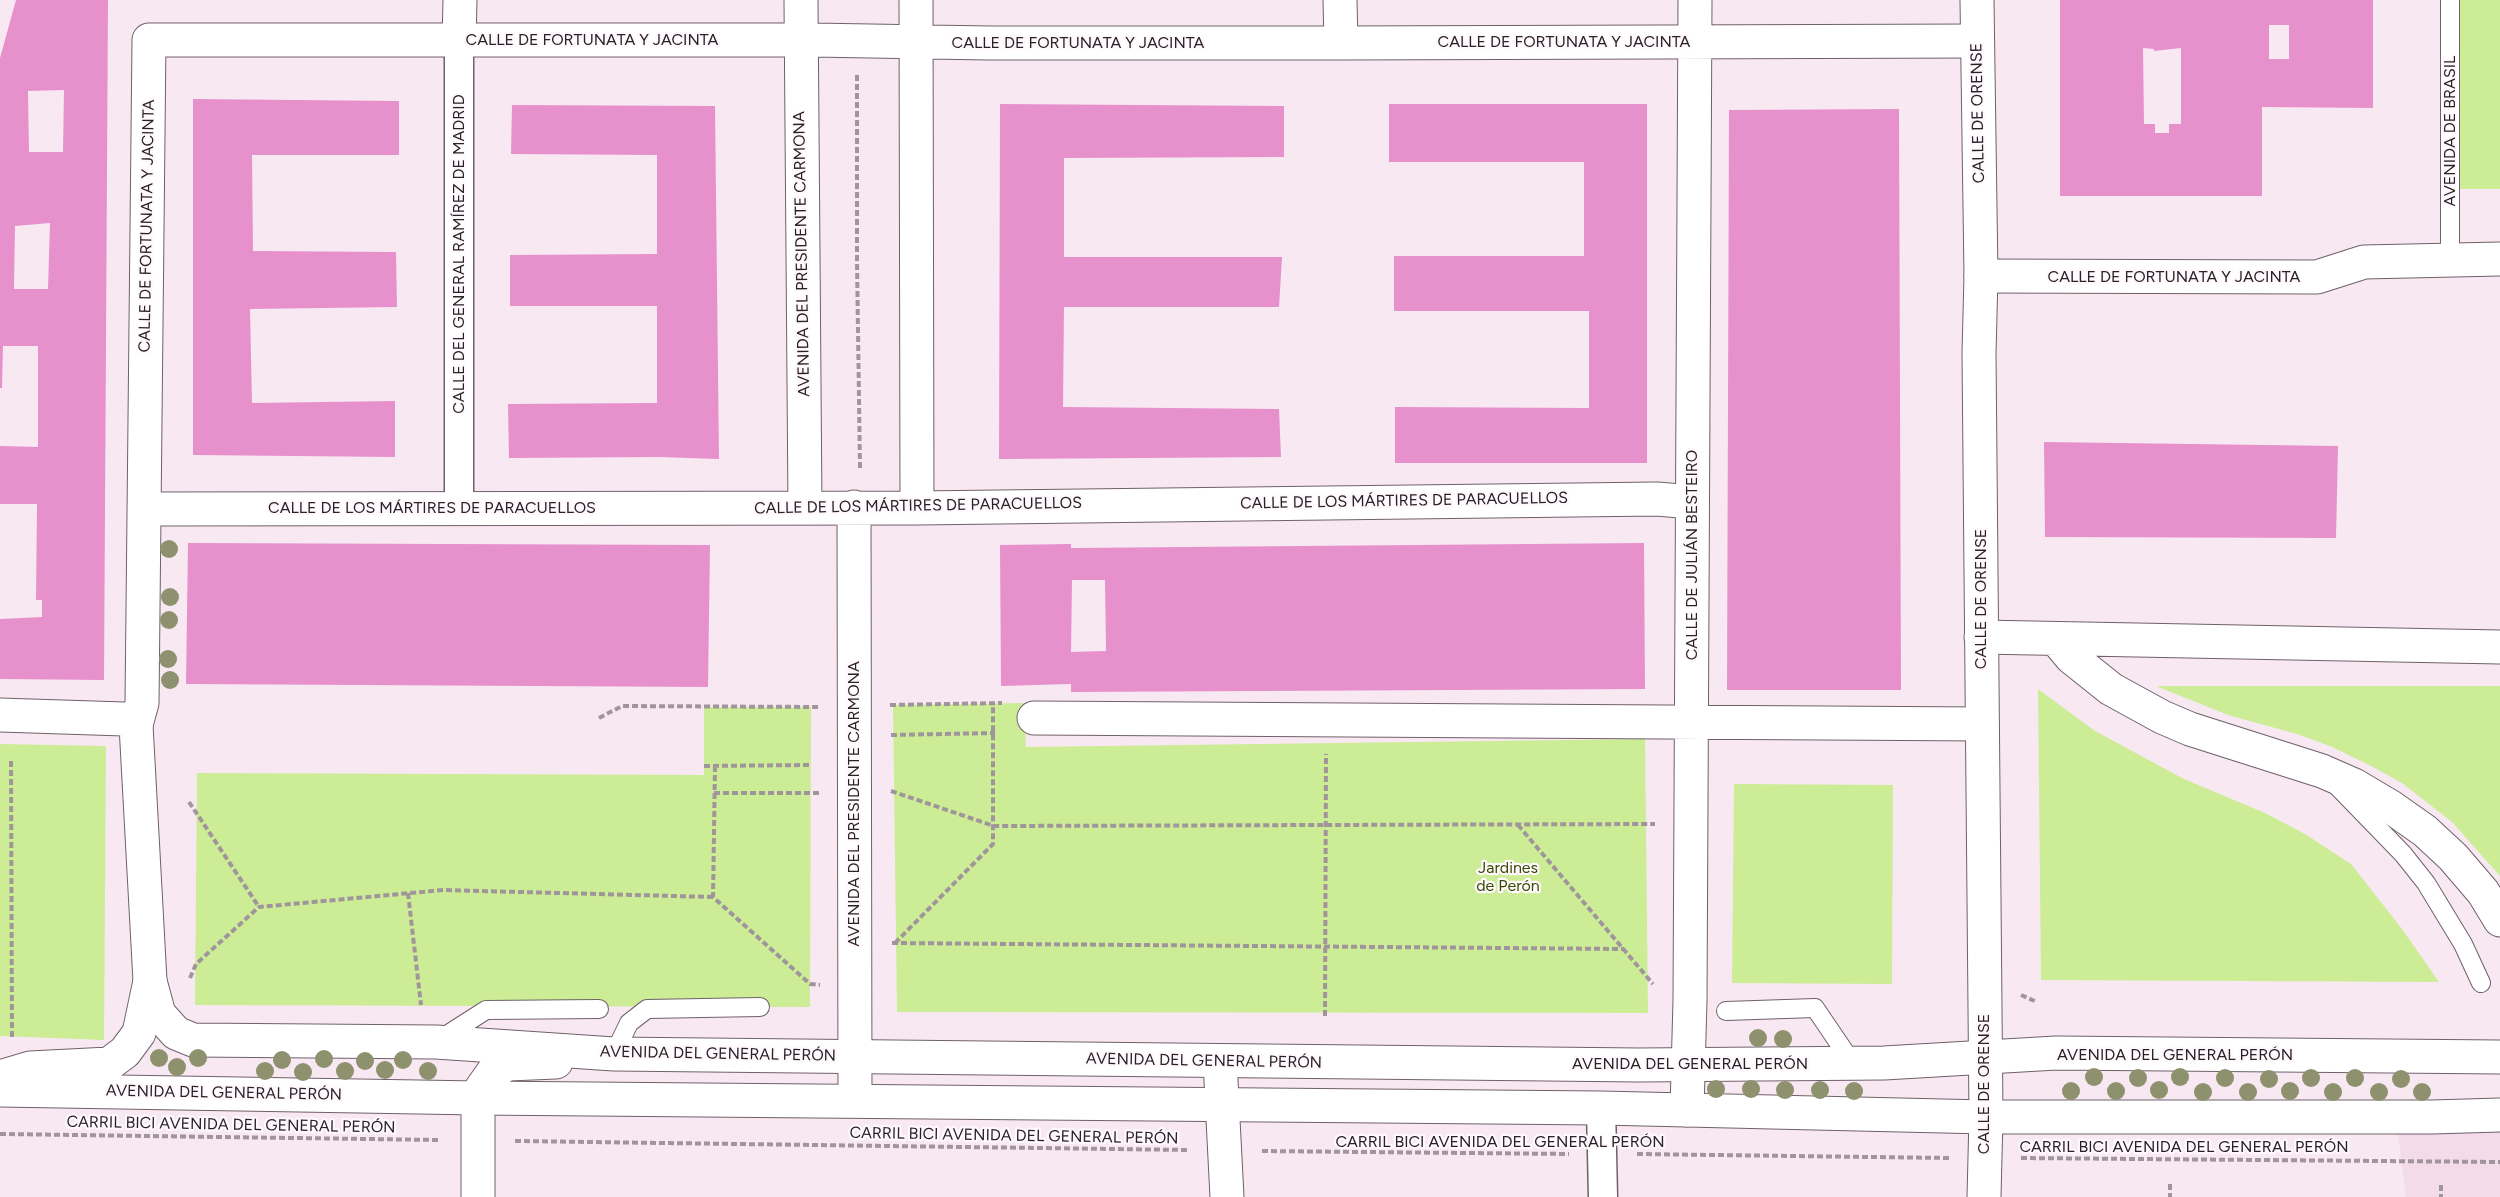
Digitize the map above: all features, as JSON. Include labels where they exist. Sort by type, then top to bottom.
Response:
[{"type":"street","name":"CALLE DEL GENERAL RAMÍREZ DE MADRID","points":[[459,508],[460,0]]},
{"type":"street","name":"AVENIDA DEL PRESIDENTE CARMONA","points":[[801,0],[805,508]]},
{"type":"street","points":[[916,0],[916,508]]},
{"type":"street","points":[[1340,0],[1341,44]]},
{"type":"street","name":"CALLE DE JULIÁN BESTEIRO","points":[[1687,1110],[1695,0]]},
{"type":"street","name":"CALLE DE ORENSE","points":[[1977,0],[1986,1117],[1984,1197]]},
{"type":"street","name":"CALLE DE FORTUNATA Y JACINTA","points":[[150,981],[136,725],[142,703],[148,40],[857,40],[1341,44],[1695,40],[1977,41]]},
{"type":"street","points":[[2450,261],[2500,259]]},
{"type":"street","name":"CALLE DE FORTUNATA Y JACINTA","points":[[1981,276],[2317,277],[2364,262],[2450,261]]},
{"type":"street","name":"CALLE DE LOS MÁRTIRES DE PARACUELLOS","points":[[144,509],[916,508],[1657,499],[1692,502]]},
{"type":"street","name":"AVENIDA DEL PRESIDENTE CARMONA","points":[[854,507],[855,1100]]},
{"type":"street","points":[[1981,637],[2500,647]]},
{"type":"street","points":[[2056,639],[2071,657],[2111,689],[2162,717],[2190,729],[2322,771],[2354,785],[2391,807],[2425,831],[2453,857],[2482,892],[2500,920]]},
{"type":"street","points":[[0,715],[124,719],[136,725]]},
{"type":"street","points":[[1034,718],[1982,724]]},
{"type":"street","name":"AVENIDA DEL GENERAL PERÓN","points":[[150,981],[159,1014],[176,1032],[193,1040],[436,1042],[615,1054],[1689,1064],[1853,1064],[2056,1053],[2500,1057]]},
{"type":"street","name":"AVENIDA DEL GENERAL PERÓN","points":[[0,1077],[30,1068],[109,1064],[125,1052],[139,1033],[150,981]]},
{"type":"street","points":[[478,1197],[478,1098],[480,1089],[494,1072],[508,1064],[587,1061],[615,1054]]},
{"type":"street","points":[[1220,1061],[1227,1197]]},
{"type":"street","name":"AVENIDA DEL GENERAL PERÓN","points":[[0,1090],[478,1098],[1601,1108],[1986,1117],[2495,1121]]},
{"type":"street","points":[[1601,1108],[1603,1197]]},
{"type":"lane","name":"AVENIDA DE BRASIL","points":[[2450,0],[2450,261]]},
{"type":"lane","points":[[2322,771],[2403,854],[2426,883],[2463,944],[2481,983]]},
{"type":"lane","points":[[615,1054],[629,1023],[646,1009],[760,1007]]},
{"type":"lane","points":[[1726,1011],[1815,1008],[1853,1064]]},
{"type":"lane","points":[[436,1042],[486,1010],[599,1009]]},
{"type":"path","points":[[857,40],[860,468]]},
{"type":"path","points":[[993,703],[993,844],[895,943],[1624,949]]},
{"type":"path","points":[[599,717],[622,706],[1024,703],[1034,718]]},
{"type":"path","points":[[882,735],[1004,733]]},
{"type":"path","points":[[1325,1016],[1326,743]]},
{"type":"path","points":[[11,760],[12,1041]]},
{"type":"path","points":[[704,766],[811,765]]},
{"type":"path","points":[[712,897],[715,766]]},
{"type":"path","points":[[883,790],[994,826],[1665,824]]},
{"type":"path","points":[[714,793],[826,793]]},
{"type":"path","points":[[189,802],[259,907]]},
{"type":"path","points":[[1518,825],[1659,991]]},
{"type":"path","points":[[190,978],[196,964],[259,907],[443,890],[712,897],[810,984],[826,986]]},
{"type":"path","points":[[408,893],[421,1006]]},
{"type":"path","name":"CARRIL BICI AVENIDA DEL GENERAL PERÓN","points":[[0,1134],[450,1140]]},
{"type":"path","name":"CARRIL BICI AVENIDA DEL GENERAL PERÓN","points":[[512,1141],[1224,1151],[2500,1162]]},
{"type":"path","points":[[2170,1184],[2170,1197]]},
{"type":"path","points":[[2441,1185],[2441,1197]]},
{"type":"shaded area","points":[[2500,1115],[2500,1197],[2406,1197],[2396,1117]]},
{"type":"green space","points":[[2456,0],[2500,0],[2500,189],[2457,189]]},
{"type":"green space","points":[[2156,686],[2500,686],[2500,876],[2452,822],[2402,783],[2330,746],[2297,734],[2228,715]]},
{"type":"green space","points":[[2038,689],[2095,731],[2184,779],[2265,813],[2305,834],[2351,864],[2402,929],[2439,982],[2041,980]]},
{"type":"green space","name":"Jardines de Perón","points":[[1024,703],[1026,747],[1645,739],[1648,1013],[897,1012],[893,705]]},
{"type":"green space","points":[[704,707],[811,707],[810,1007],[195,1005],[197,773],[704,775]]},
{"type":"green space","points":[[0,744],[106,746],[104,1040],[0,1036]]},
{"type":"green space","points":[[1734,784],[1893,785],[1892,984],[1732,983]]},
{"type":"building","points":[[16,0],[108,0],[104,680],[0,679],[0,619],[42,617],[42,600],[36,600],[37,504],[0,504],[0,446],[38,447],[38,346],[3,346],[2,388],[0,388],[0,58]],"holes":[[[64,90],[63,152],[29,152],[28,91]],[[50,223],[48,289],[14,289],[15,226]]]},
{"type":"building","points":[[2060,0],[2373,0],[2373,108],[2262,107],[2262,196],[2060,196]],"holes":[[[2269,25],[2289,25],[2289,59],[2269,59]],[[2143,48],[2154,49],[2154,51],[2181,48],[2181,124],[2169,124],[2169,133],[2155,133],[2155,124],[2144,124]]]},
{"type":"building","points":[[193,99],[399,101],[399,155],[252,155],[253,251],[396,252],[397,307],[250,309],[252,403],[395,401],[395,457],[193,455]]},
{"type":"building","points":[[1000,104],[1284,106],[1284,157],[1064,158],[1064,257],[1282,257],[1279,307],[1064,307],[1063,407],[1279,409],[1281,457],[999,459]]},
{"type":"building","points":[[1389,104],[1647,104],[1647,463],[1395,463],[1395,407],[1589,408],[1589,311],[1394,311],[1394,256],[1584,256],[1584,162],[1389,162]]},
{"type":"building","points":[[512,105],[715,106],[719,459],[509,458],[508,404],[657,403],[657,306],[510,306],[510,255],[657,254],[657,155],[511,154]]},
{"type":"building","points":[[1899,109],[1901,690],[1727,690],[1729,110]]},
{"type":"building","points":[[2044,442],[2338,446],[2336,538],[2045,537]]},
{"type":"building","points":[[188,543],[710,545],[708,687],[186,684]]},
{"type":"building","points":[[1644,543],[1645,689],[1071,692],[1071,684],[1001,686],[1000,545],[1071,544],[1071,548]],"holes":[[[1072,580],[1105,580],[1106,651],[1071,652]]]}]
